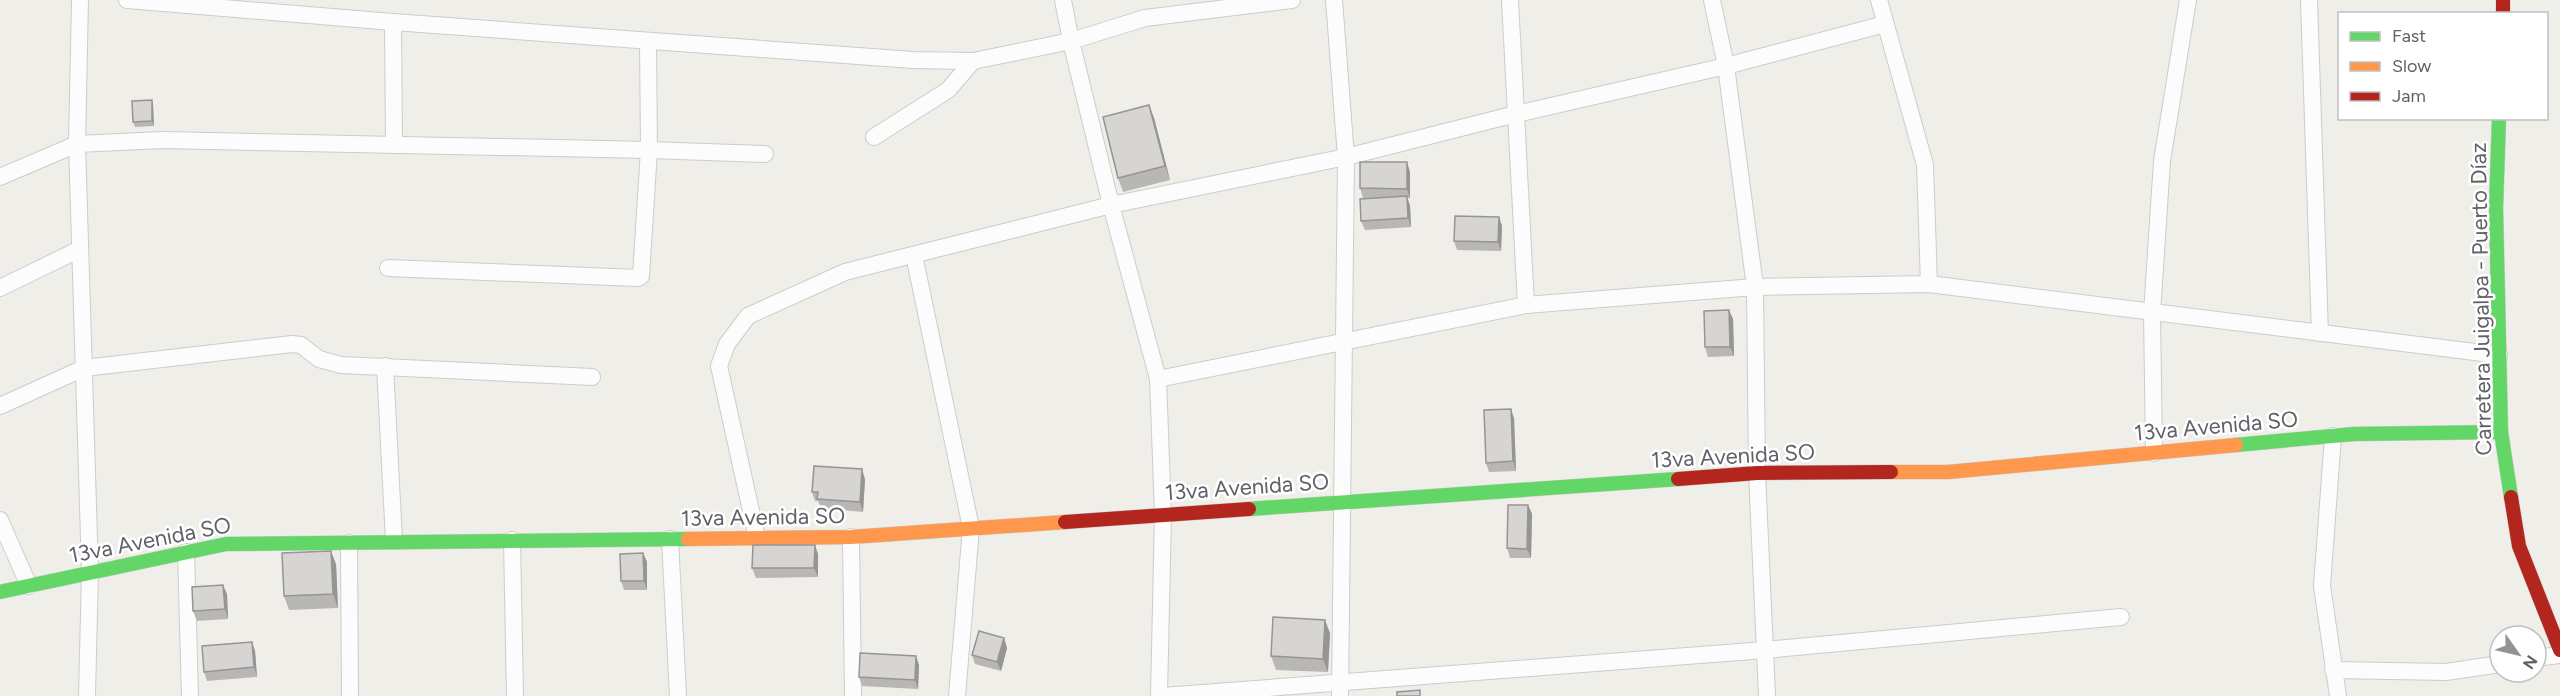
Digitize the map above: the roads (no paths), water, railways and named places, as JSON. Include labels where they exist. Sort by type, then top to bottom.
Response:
[{"type":"street","points":[[80,0],[77,144],[90,572],[87,696]]},
{"type":"street","points":[[127,0],[648,41],[913,60],[973,61],[1071,41],[1145,18],[1292,0]]},
{"type":"street","points":[[1063,0],[1111,205],[1158,379],[1163,514],[1161,696],[1340,690],[2121,617]]},
{"type":"street","points":[[1334,0],[1346,157],[1340,690]]},
{"type":"street","points":[[1510,0],[1526,305]]},
{"type":"street","points":[[1712,0],[1726,66],[1755,287],[1757,473],[1767,696]]},
{"type":"street","points":[[1879,0],[1925,165],[1929,284]]},
{"type":"street","points":[[2154,453],[2152,313],[2162,161],[2188,0]]},
{"type":"street","points":[[2309,0],[2320,333]]},
{"type":"street","points":[[393,22],[394,145]]},
{"type":"street","points":[[757,538],[719,366],[727,344],[748,316],[845,272],[1111,205],[1346,157],[1516,114],[1726,66],[1885,24]]},
{"type":"street","points":[[388,268],[638,278],[643,272],[649,150],[648,41]]},
{"type":"street","points":[[874,137],[948,90],[973,61]]},
{"type":"street","name":"Carretera Juigalpa - Puerto Díaz","points":[[2499,120],[2496,208],[2501,432],[2519,546],[2560,650]]},
{"type":"street","points":[[0,177],[77,144],[162,140],[765,154]]},
{"type":"street","points":[[0,288],[80,249]]},
{"type":"street","points":[[914,255],[971,528],[957,696]]},
{"type":"street","points":[[1158,379],[1526,305],[1755,287],[1929,284],[2499,355]]},
{"type":"street","points":[[0,406],[84,368],[292,344],[301,345],[319,359],[340,365],[592,377]]},
{"type":"street","points":[[385,366],[394,541]]},
{"type":"street","name":"13va Avenida SO","points":[[0,592],[226,543],[851,537],[1757,473],[1948,472],[2333,436],[2501,432]]},
{"type":"street","points":[[2333,436],[2322,586],[2338,696]]},
{"type":"street","points":[[0,520],[29,586]]},
{"type":"street","points":[[851,537],[853,696]]},
{"type":"street","points":[[670,539],[678,696]]},
{"type":"street","points":[[512,540],[515,696]]},
{"type":"street","points":[[349,543],[351,696]]},
{"type":"street","points":[[186,552],[190,696]]},
{"type":"street","points":[[2333,670],[2446,672],[2488,666]]}]
